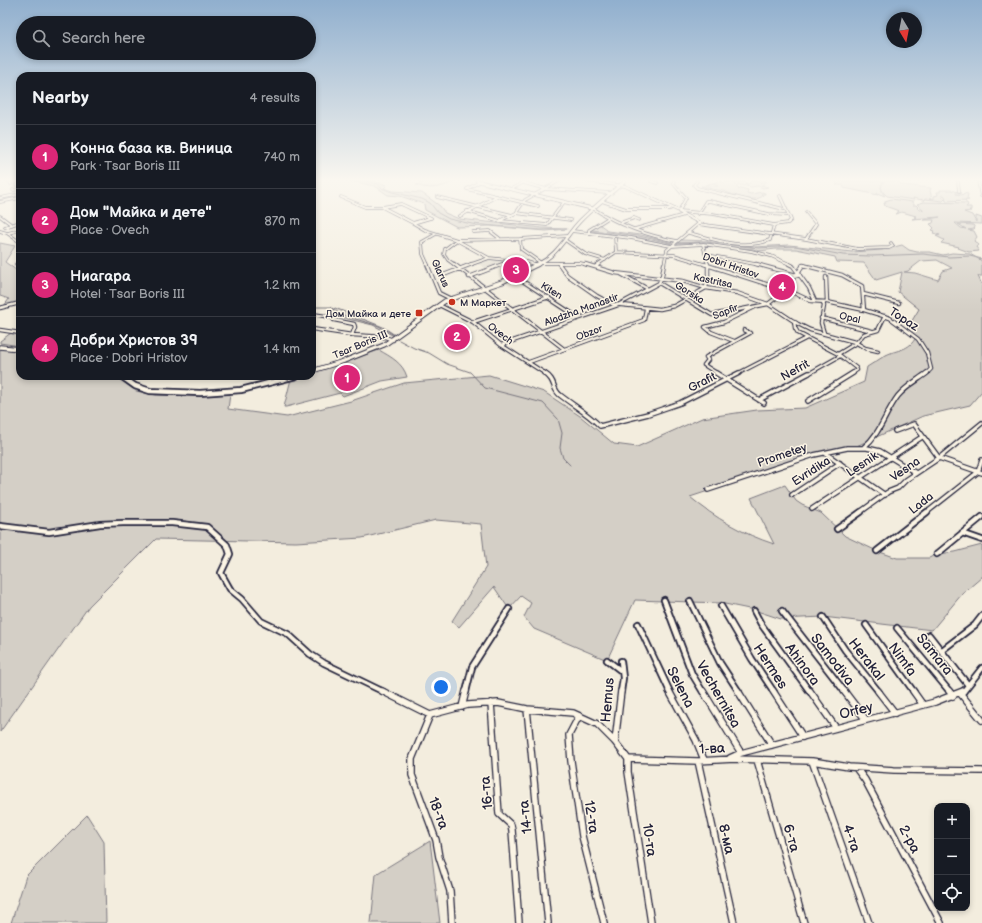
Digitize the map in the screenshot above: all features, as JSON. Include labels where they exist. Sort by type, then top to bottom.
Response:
[{"type":"street","points":[[415,224],[425,230],[457,240],[489,258]]},
{"type":"street","points":[[535,224],[547,224]]},
{"type":"street","name":"Tsar Boris III","points":[[316,370],[361,354],[393,340],[439,305],[451,299],[515,276],[547,260],[578,224]]},
{"type":"street","points":[[589,231],[599,224]]},
{"type":"street","points":[[620,224],[674,244]]},
{"type":"street","points":[[635,229],[653,224]]},
{"type":"street","points":[[662,279],[665,254],[674,244],[698,224]]},
{"type":"street","points":[[699,224],[806,239],[864,250],[889,248],[893,246],[891,243]]},
{"type":"street","points":[[769,224],[779,224]]},
{"type":"street","points":[[806,239],[816,224]]},
{"type":"street","points":[[5,227],[12,225]]},
{"type":"street","points":[[689,232],[746,245],[770,240],[774,225]]},
{"type":"street","points":[[0,231],[7,233],[16,239]]},
{"type":"street","points":[[7,233],[16,231]]},
{"type":"street","points":[[473,232],[490,231],[499,238]]},
{"type":"street","points":[[572,231],[589,231],[674,244],[703,244],[751,251],[771,256],[792,266],[815,301]]},
{"type":"street","name":"Glarus","points":[[436,234],[422,242],[423,254],[439,292],[451,299]]},
{"type":"street","points":[[564,349],[469,277],[448,260],[444,254],[447,246],[457,240],[499,238],[520,239],[568,236]]},
{"type":"street","points":[[595,267],[616,252],[615,236]]},
{"type":"street","points":[[520,239],[521,248],[524,252],[541,263]]},
{"type":"street","points":[[565,240],[585,254],[605,260]]},
{"type":"street","points":[[558,263],[567,275],[597,296],[612,304],[646,309],[665,309],[686,300],[706,288],[709,278],[707,255],[703,244]]},
{"type":"street","name":"Dobri Hristov","points":[[616,252],[665,254],[707,265],[798,294],[807,300],[815,301]]},
{"type":"street","points":[[707,255],[747,262],[800,276]]},
{"type":"street","points":[[441,276],[458,268],[489,258],[537,264]]},
{"type":"street","points":[[469,277],[499,267],[511,260]]},
{"type":"street","name":"Kastritsa","points":[[541,263],[574,263],[621,274],[687,282],[706,288],[737,293],[768,304],[810,330],[824,333],[856,343],[865,348],[878,351]]},
{"type":"street","points":[[800,276],[799,271],[803,265],[831,271],[861,285],[864,310]]},
{"type":"street","name":"Kastritsa","points":[[621,274],[648,289]]},
{"type":"street","points":[[758,306],[768,304],[785,290],[796,274]]},
{"type":"street","name":"Kiten","points":[[515,276],[579,318]]},
{"type":"street","points":[[826,277],[827,302]]},
{"type":"street","name":"Aladzha Manastir","points":[[501,345],[618,305],[659,283],[662,279]]},
{"type":"street","name":"Gorska","points":[[659,283],[712,315],[758,306]]},
{"type":"street","points":[[863,294],[899,303]]},
{"type":"street","points":[[473,322],[549,297]]},
{"type":"street","name":"Topaz","points":[[815,301],[864,310],[894,320],[916,337],[928,353],[931,369],[926,374],[912,382],[899,395],[887,414],[885,423],[870,443],[864,447]]},
{"type":"street","points":[[823,302],[824,306],[821,323],[824,333]]},
{"type":"street","points":[[0,308],[16,304]]},
{"type":"street","name":"Ovech","points":[[439,305],[473,322],[501,345],[551,377],[558,394],[588,414],[600,426]]},
{"type":"street","name":"Sapfir","points":[[734,341],[730,338],[711,333],[705,327],[724,322],[758,306]]},
{"type":"street","name":"Obzor","points":[[529,362],[644,320],[646,309]]},
{"type":"street","points":[[316,315],[332,317],[334,320],[354,324],[355,327],[352,335]]},
{"type":"street","points":[[876,332],[885,316]]},
{"type":"street","name":"Opal","points":[[821,318],[876,332]]},
{"type":"street","name":"Kastritsa","points":[[794,321],[794,328],[807,338]]},
{"type":"street","points":[[0,330],[16,332]]},
{"type":"street","points":[[316,330],[352,335],[385,337],[393,340]]},
{"type":"street","points":[[744,330],[750,333],[706,357],[708,360],[704,366],[764,402]]},
{"type":"street","name":"Nefrit","points":[[760,400],[839,355],[856,343],[864,334],[876,332]]},
{"type":"street","points":[[807,338],[839,355],[857,370],[808,401]]},
{"type":"street","name":"Grafit","points":[[600,426],[648,414],[680,403],[807,338]]},
{"type":"street","points":[[0,347],[16,349]]},
{"type":"street","points":[[126,380],[136,388],[152,392],[210,394],[241,391],[283,380]]},
{"type":"street","name":"Vesna","points":[[837,529],[888,492],[898,488],[906,480],[939,458],[982,423]]},
{"type":"street","points":[[895,431],[912,424],[916,425],[922,436],[939,458],[980,472],[979,466],[982,460]]},
{"type":"street","name":"Lesnik","points":[[812,509],[861,478],[922,436]]},
{"type":"street","points":[[864,447],[880,451],[916,473]]},
{"type":"street","name":"Prometey","points":[[708,490],[796,462],[809,456],[864,447]]},
{"type":"street","points":[[825,453],[885,495]]},
{"type":"street","name":"Evridika","points":[[792,495],[840,464]]},
{"type":"street","name":"Lada","points":[[877,551],[980,472]]},
{"type":"street","points":[[937,554],[982,516]]},
{"type":"street","points":[[0,526],[49,532],[100,524],[123,523],[172,523],[207,527],[227,545],[230,554],[221,573],[230,589],[242,599],[260,621],[288,634],[310,654],[324,663],[430,715],[462,707],[491,703],[573,713],[597,724],[628,759]]},
{"type":"street","points":[[962,533],[982,540]]},
{"type":"street","name":"Vechernitsa","points":[[664,600],[692,674],[741,753]]},
{"type":"street","points":[[690,602],[724,670],[772,745]]},
{"type":"street","name":"Hermes","points":[[721,606],[752,659],[803,737]]},
{"type":"street","points":[[462,707],[472,667],[509,609]]},
{"type":"street","name":"Ahinora","points":[[754,611],[765,629],[836,728]]},
{"type":"street","name":"Samodiva","points":[[782,611],[866,720]]},
{"type":"street","points":[[941,651],[976,625],[982,616]]},
{"type":"street","name":"Herakal","points":[[822,618],[845,650],[895,713]]},
{"type":"street","name":"Selena","points":[[638,624],[665,684],[696,740],[701,761]]},
{"type":"street","name":"Nimfa","points":[[866,625],[923,705]]},
{"type":"street","name":"Samara","points":[[898,628],[954,696]]},
{"type":"street","points":[[929,635],[968,685]]},
{"type":"street","points":[[607,660],[621,671]]},
{"type":"street","name":"Hemus","points":[[614,742],[623,678],[621,671],[621,660]]},
{"type":"street","name":"Orfey","points":[[726,760],[741,753],[954,696],[960,693],[982,668]]},
{"type":"street","points":[[960,693],[982,720]]},
{"type":"street","name":"16-та","points":[[491,703],[499,809],[501,816],[511,825],[512,830],[519,923]]},
{"type":"street","name":"14-та","points":[[527,708],[548,923]]},
{"type":"street","name":"18-та","points":[[430,715],[412,759],[412,775],[436,840],[439,857],[450,891],[452,923]]},
{"type":"street","name":"12-та","points":[[579,716],[569,736],[571,761],[582,836],[604,923]]},
{"type":"street","name":"1-ва","points":[[628,759],[701,761],[812,761],[856,768],[982,771]]},
{"type":"street","name":"10-та","points":[[628,759],[628,772],[651,923]]},
{"type":"street","name":"6-та","points":[[756,760],[804,923]]},
{"type":"street","name":"8-ма","points":[[701,761],[734,923]]},
{"type":"street","name":"4-та","points":[[812,761],[869,923]]},
{"type":"street","name":"2-ра","points":[[856,768],[865,780],[942,923]]},
{"type":"shaded area","points":[[451,224],[506,224],[567,229],[546,231],[490,226],[457,227]]},
{"type":"shaded area","points":[[599,224],[607,231],[641,235],[673,243],[668,244],[640,238],[591,231]]},
{"type":"shaded area","points":[[930,224],[956,224],[961,228],[966,229],[958,224],[973,225],[975,228],[974,229],[968,230],[974,231],[977,237],[974,241],[979,245],[976,247],[979,251],[969,252],[958,248],[959,247],[941,243],[944,240],[936,236],[940,235],[933,233],[935,231],[932,230],[934,228]]},
{"type":"shaded area","points":[[715,239],[732,244],[754,247],[789,245],[852,252],[882,250],[902,245],[909,250],[917,252],[930,252],[943,255],[952,253],[970,254],[982,261],[982,276],[978,276],[982,285],[982,391],[970,405],[923,416],[852,448],[809,456],[796,462],[690,497],[709,512],[730,525],[774,544],[751,498],[785,485],[796,501],[821,513],[845,536],[877,551],[897,558],[929,558],[937,554],[955,552],[982,545],[982,577],[962,594],[932,630],[823,617],[781,619],[754,610],[720,603],[635,600],[607,660],[534,629],[524,617],[531,603],[521,596],[509,609],[494,587],[459,627],[452,621],[486,567],[481,524],[436,520],[362,538],[296,542],[156,539],[89,606],[0,732],[0,348],[16,350],[16,380],[121,380],[136,391],[156,395],[196,396],[230,394],[228,409],[287,417],[351,401],[404,383],[489,375],[544,392],[580,416],[614,444],[637,447],[702,418],[757,410],[805,408],[864,382],[867,367],[890,353],[907,347],[916,337],[907,329],[919,309],[898,292],[902,272],[876,280],[864,263],[837,262],[835,257],[796,249],[759,251],[753,249],[721,246],[705,242],[677,243],[680,240],[711,241]],"holes":[[[937,260],[952,268],[943,271],[938,280],[915,273],[904,272],[908,271],[921,261]]]},
{"type":"shaded area","points":[[0,243],[15,246],[5,262],[16,270],[16,303],[4,306],[9,299],[0,296]]},
{"type":"shaded area","points":[[490,258],[508,261],[489,270],[477,263]]},
{"type":"shaded area","points":[[335,308],[383,327],[395,335],[394,336],[373,325],[328,314]]},
{"type":"shaded area","points":[[11,333],[16,334],[16,345],[0,343],[0,341]]},
{"type":"shaded area","points":[[379,350],[400,364],[407,377],[382,381],[343,396],[340,393],[284,407],[291,380],[316,380],[316,372]]},
{"type":"shaded area","points":[[87,815],[104,842],[106,923],[11,923],[26,876]]},
{"type":"shaded area","points":[[430,841],[440,923],[371,923],[376,874]]},
{"type":"waterway","points":[[473,224],[541,230],[567,229]]},
{"type":"waterway","points":[[592,230],[639,236],[670,243]]},
{"type":"waterway","points":[[677,243],[706,242],[759,248],[795,246],[843,255],[871,256],[923,254],[949,257],[970,256],[982,259]]},
{"type":"waterway","points":[[316,307],[331,307],[339,314],[379,326],[394,335]]},
{"type":"waterway","points":[[399,340],[414,348],[429,353],[447,364],[470,372],[485,388],[543,403],[558,419],[562,433],[560,448],[563,458],[570,465]]},
{"type":"place","name":"Ниагара","points":[[516,270]]},
{"type":"place","name":"Добри Христов 39","points":[[782,287]]},
{"type":"place","name":"М Маркет","points":[[452,302]]},
{"type":"place","name":"Дом Майка и дете","points":[[419,313]]},
{"type":"place","name":"Дом \"Майка и дете\"","points":[[457,337]]},
{"type":"place","name":"Конна база кв. Виница","points":[[347,378]]}]
